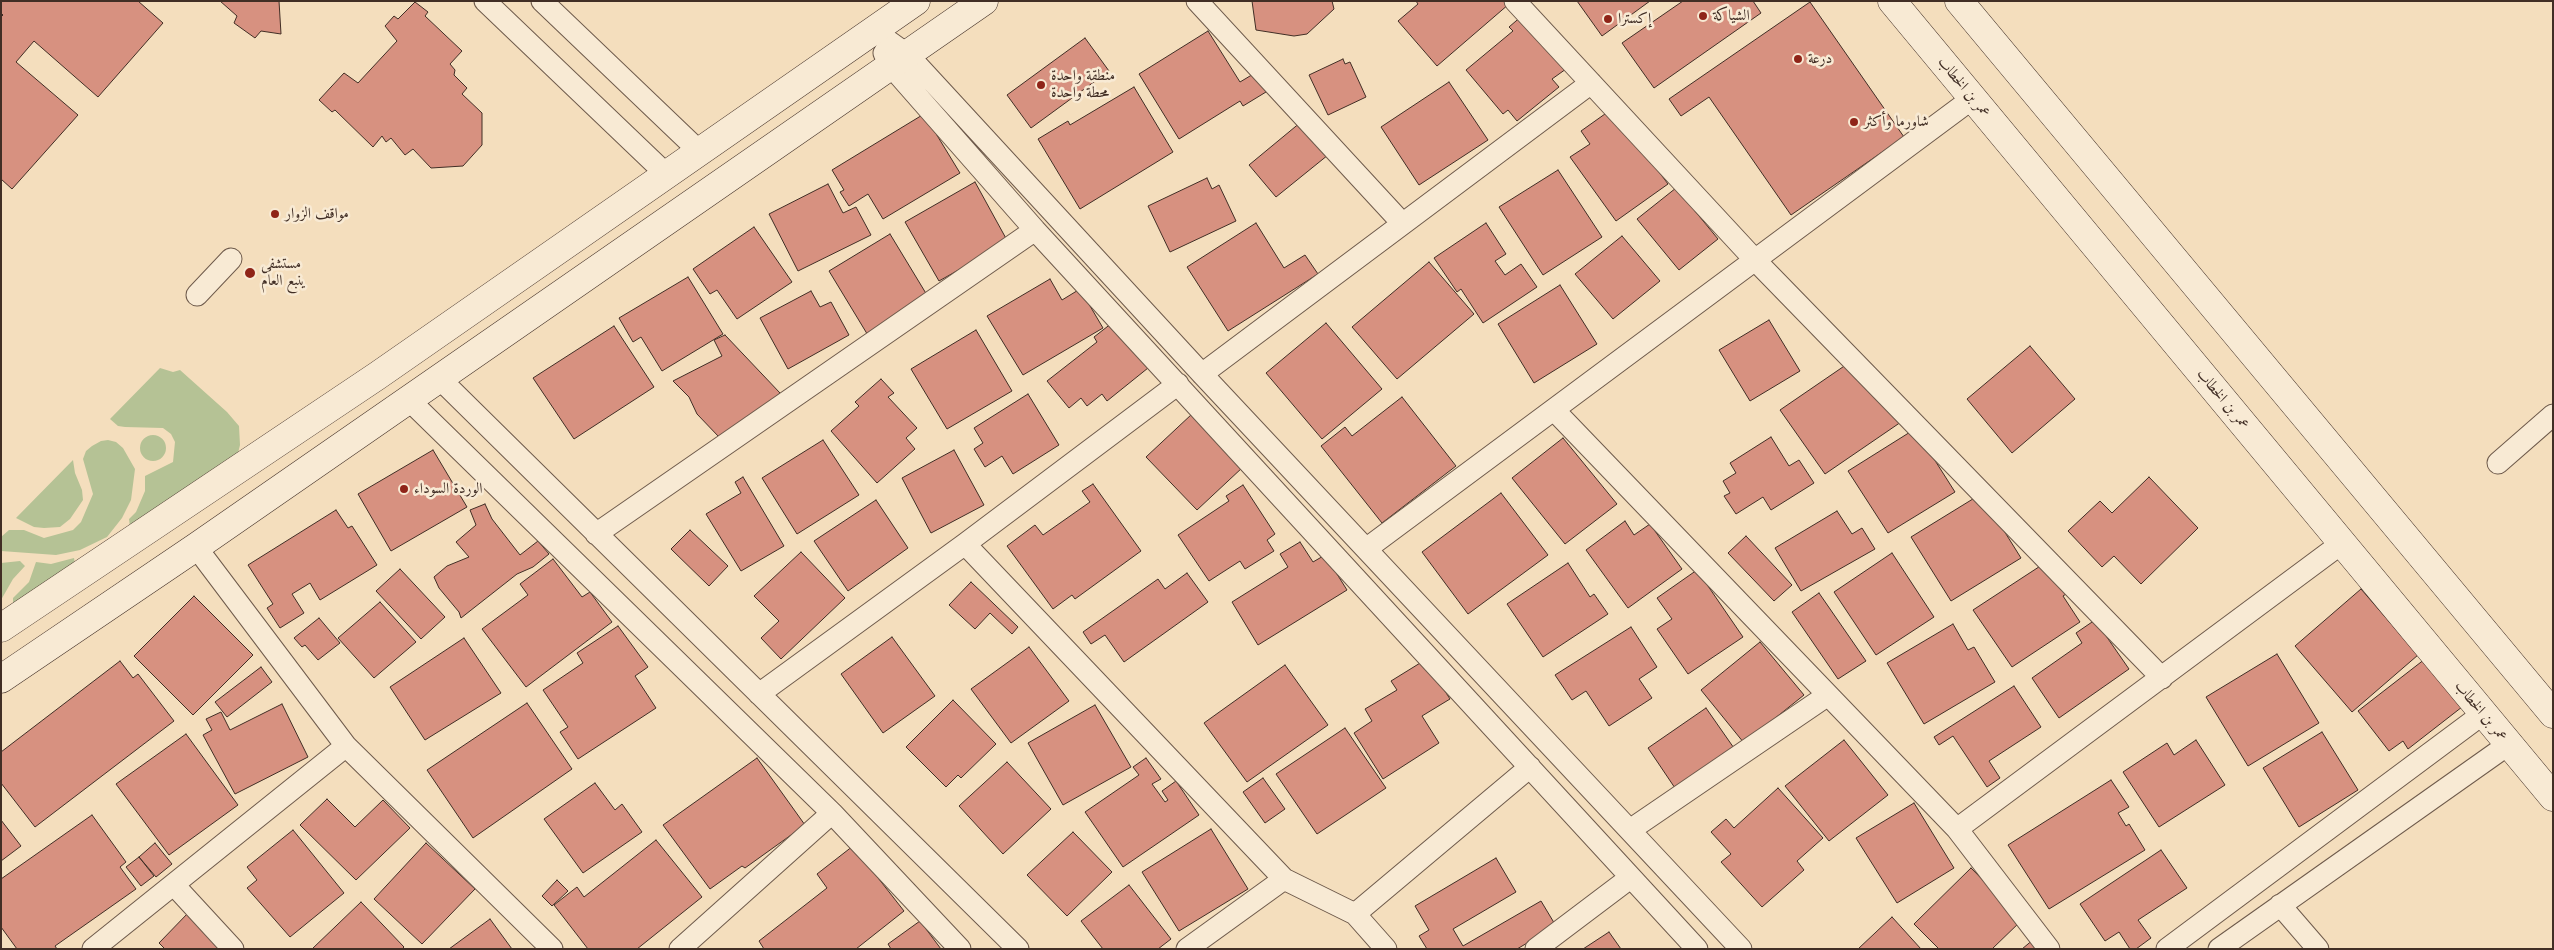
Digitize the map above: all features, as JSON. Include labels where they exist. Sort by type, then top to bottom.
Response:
[{"type":"main road","points":[[1,679],[196,547],[408,399],[440,379],[984,1]]},
{"type":"main road","name":"عمر بن الخطاب","points":[[1892,1],[2553,797]]},
{"type":"main road","points":[[1959,1],[2553,714]]},
{"type":"main road","points":[[1,628],[377,376],[873,30],[903,5]]},
{"type":"street","points":[[485,1],[667,175]]},
{"type":"street","points":[[542,1],[700,152]]},
{"type":"street","points":[[1198,1],[1402,223]]},
{"type":"street","points":[[1515,1],[1755,260],[2162,678]]},
{"type":"street","points":[[873,30],[1035,230],[1697,949]]},
{"type":"street","points":[[899,60],[1202,374],[1741,949]]},
{"type":"street","points":[[1202,374],[1402,223],[1591,84]]},
{"type":"street","points":[[1366,549],[1973,98]]},
{"type":"street","points":[[596,534],[1035,230]]},
{"type":"street","points":[[197,296],[231,259]]},
{"type":"street","points":[[440,379],[1018,949]]},
{"type":"street","points":[[758,694],[965,544],[1178,384]]},
{"type":"street","points":[[408,399],[832,814],[960,949]]},
{"type":"street","points":[[1554,410],[1957,829],[2049,949]]},
{"type":"street","points":[[2498,463],[2553,415]]},
{"type":"street","points":[[1957,829],[2342,542]]},
{"type":"street","points":[[965,544],[1284,879],[1355,914],[1386,949]]},
{"type":"street","points":[[196,547],[346,746],[552,949]]},
{"type":"street","points":[[1630,830],[1828,695]]},
{"type":"street","points":[[2167,949],[2484,713]]},
{"type":"street","points":[[2219,949],[2509,744]]},
{"type":"street","points":[[93,949],[346,746]]},
{"type":"street","points":[[1355,914],[1530,767]]},
{"type":"street","points":[[680,949],[832,814]]},
{"type":"street","points":[[1536,949],[1630,878]]},
{"type":"street","points":[[1187,949],[1284,879]]},
{"type":"street","points":[[174,885],[233,949]]},
{"type":"street","points":[[2280,905],[2318,949]]},
{"type":"green space","points":[[160,368],[173,372],[180,370],[227,412],[239,426],[240,445],[238,453],[130,527],[129,519],[136,512],[145,491],[145,476],[173,462],[175,442],[171,434],[163,428],[118,426],[110,419]]},
{"type":"green space","points":[[153,435],[162,439],[166,448],[162,457],[153,461],[144,457],[140,448],[144,439]]},
{"type":"green space","points":[[101,441],[116,442],[123,448],[135,469],[131,500],[122,518],[107,537],[80,550],[56,555],[1,551],[1,537],[9,530],[24,530],[44,538],[73,530],[81,522],[93,494],[83,459],[86,451],[92,446]]},
{"type":"green space","points":[[73,460],[83,500],[70,519],[60,527],[44,528],[34,527],[16,518]]},
{"type":"green space","points":[[74,558],[75,564],[17,606],[13,603],[13,598],[29,582],[36,562],[51,564]]},
{"type":"green space","points":[[20,561],[25,566],[13,579],[1,600],[1,563]]},
{"type":"building","points":[[1,1],[138,1],[163,23],[98,97],[34,41],[16,62],[78,115],[12,189],[1,179],[1,17],[3,15],[1,13]]},
{"type":"building","points":[[220,1],[279,1],[281,34],[261,31],[255,38],[234,23],[237,16]]},
{"type":"building","points":[[1252,1],[1332,1],[1334,9],[1307,34],[1294,36],[1256,30]]},
{"type":"building","points":[[1416,1],[1506,1],[1509,4],[1437,66],[1398,21],[1418,4]]},
{"type":"building","name":"إكسترا","points":[[1577,1],[1650,1],[1602,36]]},
{"type":"building","points":[[1683,1],[1753,1],[1761,13],[1654,88],[1622,43]]},
{"type":"building","points":[[415,2],[428,12],[425,16],[462,51],[450,64],[455,70],[454,75],[467,88],[462,94],[482,113],[482,145],[463,166],[431,168],[413,149],[405,155],[391,138],[386,142],[382,136],[373,147],[335,110],[332,112],[319,100],[344,73],[358,83],[397,41],[385,26],[394,16],[398,19]]},
{"type":"building","points":[[1810,2],[1904,137],[1791,215],[1709,97],[1681,116],[1669,99]]},
{"type":"building","points":[[1523,15],[1566,69],[1552,79],[1559,87],[1517,121],[1508,110],[1503,114],[1466,70],[1513,31],[1509,27]]},
{"type":"building","points":[[1208,31],[1240,82],[1255,73],[1266,92],[1243,106],[1240,101],[1179,139],[1139,74]]},
{"type":"building","points":[[1085,38],[1109,71],[1031,128],[1007,95]]},
{"type":"building","points":[[1343,59],[1345,64],[1350,62],[1366,97],[1328,115],[1309,75]]},
{"type":"building","points":[[1449,82],[1488,140],[1419,185],[1381,127]]},
{"type":"building","points":[[1134,87],[1173,152],[1080,209],[1038,139],[1068,121],[1070,125]]},
{"type":"building","points":[[1612,109],[1668,184],[1616,221],[1570,157],[1590,144],[1581,131]]},
{"type":"building","points":[[924,114],[960,173],[883,219],[868,194],[849,206],[840,192],[844,190],[832,170]]},
{"type":"building","points":[[1301,122],[1328,155],[1276,197],[1249,165]]},
{"type":"building","points":[[1558,170],[1602,237],[1543,275],[1499,207]]},
{"type":"building","points":[[1207,178],[1212,189],[1219,185],[1236,221],[1170,252],[1148,206]]},
{"type":"building","points":[[975,182],[1008,242],[939,281],[905,222]]},
{"type":"building","points":[[828,184],[843,213],[856,207],[871,235],[798,271],[769,214]]},
{"type":"building","points":[[1676,188],[1718,239],[1679,270],[1637,219]]},
{"type":"building","points":[[1256,223],[1284,268],[1305,255],[1318,274],[1228,331],[1187,267]]},
{"type":"building","points":[[1486,223],[1506,254],[1495,261],[1505,275],[1521,264],[1537,287],[1483,323],[1461,289],[1457,292],[1434,258]]},
{"type":"building","points":[[754,227],[792,282],[737,319],[717,290],[710,294],[693,269]]},
{"type":"building","points":[[890,234],[930,300],[869,337],[829,271]]},
{"type":"building","points":[[1622,236],[1660,281],[1613,319],[1575,274]]},
{"type":"building","points":[[1429,262],[1474,314],[1397,379],[1352,327]]},
{"type":"building","points":[[688,277],[723,334],[662,371],[641,337],[633,342],[619,318]]},
{"type":"building","points":[[1050,279],[1062,300],[1080,289],[1103,328],[1023,375],[987,316]]},
{"type":"building","points":[[1560,285],[1597,344],[1534,383],[1498,324]]},
{"type":"building","points":[[811,291],[820,307],[831,302],[849,335],[788,369],[760,318]]},
{"type":"building","points":[[1769,320],[1800,371],[1750,401],[1719,350]]},
{"type":"building","points":[[1112,323],[1148,368],[1107,401],[1102,394],[1087,406],[1081,398],[1069,408],[1047,381],[1097,342],[1094,337]]},
{"type":"building","points":[[1326,323],[1382,389],[1322,439],[1266,373]]},
{"type":"building","points":[[614,326],[654,387],[574,439],[533,378]]},
{"type":"building","points":[[976,330],[1012,391],[947,429],[911,369]]},
{"type":"building","points":[[725,335],[780,393],[764,408],[719,437],[697,414],[689,397],[673,381],[722,356],[714,340]]},
{"type":"building","points":[[2030,346],[2075,399],[2012,453],[1967,399]]},
{"type":"building","points":[[1856,358],[1901,422],[1825,474],[1780,410]]},
{"type":"building","points":[[881,379],[894,393],[888,397],[917,428],[906,438],[915,449],[877,483],[831,431],[859,406],[855,402]]},
{"type":"building","points":[[1028,394],[1059,445],[1013,474],[1002,456],[985,467],[974,449],[983,443],[974,428]]},
{"type":"building","points":[[1402,397],[1456,466],[1382,523],[1321,446],[1345,427],[1352,436]]},
{"type":"building","points":[[1192,414],[1243,467],[1197,510],[1146,457]]},
{"type":"building","points":[[1915,429],[1955,492],[1888,533],[1848,471]]},
{"type":"building","points":[[1771,437],[1789,466],[1799,460],[1814,483],[1771,510],[1763,497],[1736,514],[1724,496],[1730,493],[1723,481],[1736,473],[1730,463]]},
{"type":"building","points":[[1563,438],[1617,504],[1565,544],[1512,478]]},
{"type":"building","points":[[823,440],[859,495],[797,534],[762,478]]},
{"type":"building","points":[[433,450],[467,507],[391,551],[358,494]]},
{"type":"building","points":[[954,450],[984,505],[931,533],[902,478]]},
{"type":"building","points":[[743,477],[784,546],[741,571],[706,514],[741,493],[735,482]]},
{"type":"building","points":[[2149,477],[2198,528],[2141,584],[2114,556],[2102,567],[2068,531],[2100,501],[2112,513]]},
{"type":"building","points":[[1093,484],[1141,551],[1075,599],[1072,595],[1053,609],[1007,546],[1035,525],[1043,535],[1090,502],[1082,491]]},
{"type":"building","points":[[1243,485],[1275,534],[1267,540],[1274,551],[1245,569],[1240,561],[1209,581],[1178,535],[1229,501],[1226,496]]},
{"type":"building","points":[[1501,493],[1548,555],[1468,614],[1422,552]]},
{"type":"building","points":[[1981,494],[2021,558],[1951,601],[1911,537]]},
{"type":"building","points":[[876,500],[908,548],[848,591],[814,541]]},
{"type":"building","points":[[485,504],[492,519],[520,555],[538,541],[549,554],[533,567],[517,574],[461,618],[459,612],[439,588],[434,577],[447,566],[469,557],[456,542],[476,525],[470,510]]},
{"type":"building","points":[[336,510],[348,528],[352,526],[377,565],[320,600],[310,583],[292,594],[304,613],[280,628],[267,608],[273,604],[248,565]]},
{"type":"building","points":[[1837,511],[1852,534],[1862,528],[1875,549],[1801,591],[1775,548]]},
{"type":"building","points":[[1625,521],[1634,535],[1650,524],[1682,569],[1628,608],[1586,550]]},
{"type":"building","points":[[690,530],[728,566],[709,586],[671,549]]},
{"type":"building","points":[[1746,536],[1792,585],[1774,601],[1728,553]]},
{"type":"building","points":[[1300,542],[1313,562],[1325,555],[1347,590],[1258,645],[1232,602],[1288,567],[1280,554]]},
{"type":"building","points":[[801,552],[845,598],[781,659],[761,638],[779,621],[754,596]]},
{"type":"building","points":[[1892,553],[1934,617],[1876,655],[1834,592]]},
{"type":"building","points":[[553,559],[582,597],[590,592],[612,622],[526,687],[482,629],[528,595],[520,584]]},
{"type":"building","points":[[2051,559],[2072,590],[2063,596],[2080,622],[2012,667],[1973,610]]},
{"type":"building","points":[[1568,563],[1590,597],[1594,594],[1608,614],[1543,657],[1507,604]]},
{"type":"building","points":[[400,569],[445,617],[421,639],[376,591]]},
{"type":"building","points":[[1697,570],[1743,637],[1688,674],[1657,629],[1672,619],[1657,598]]},
{"type":"building","points":[[1187,573],[1208,602],[1124,662],[1105,635],[1091,644],[1083,632],[1158,579],[1165,589]]},
{"type":"building","points":[[971,582],[1018,627],[1012,634],[990,613],[975,629],[949,605]]},
{"type":"building","points":[[2361,589],[2418,655],[2352,712],[2295,646]]},
{"type":"building","points":[[1819,593],[1866,661],[1838,679],[1792,612]]},
{"type":"building","points":[[194,596],[253,655],[193,715],[134,656]]},
{"type":"building","points":[[380,602],[416,642],[374,678],[338,638]]},
{"type":"building","points":[[319,618],[340,643],[318,660],[305,645],[302,647],[294,638]]},
{"type":"building","points":[[2095,620],[2129,669],[2059,718],[2032,678],[2082,643],[2076,633]]},
{"type":"building","points":[[1953,624],[1968,650],[1974,647],[1995,682],[1924,724],[1887,663]]},
{"type":"building","points":[[618,626],[648,667],[635,676],[656,708],[578,759],[560,732],[568,727],[543,690],[583,663],[577,653]]},
{"type":"building","points":[[1631,627],[1657,667],[1639,679],[1652,698],[1609,726],[1586,691],[1572,700],[1555,675]]},
{"type":"building","points":[[892,637],[935,696],[883,733],[841,674]]},
{"type":"building","points":[[464,638],[501,693],[425,740],[390,687]]},
{"type":"building","points":[[1760,642],[1804,695],[1744,743],[1701,690]]},
{"type":"building","points":[[1029,647],[1069,701],[1011,743],[971,689]]},
{"type":"building","points":[[2277,654],[2319,723],[2248,766],[2206,697]]},
{"type":"building","points":[[2425,659],[2462,707],[2408,749],[2403,741],[2389,751],[2358,711]]},
{"type":"building","points":[[1425,660],[1450,699],[1422,716],[1439,743],[1383,779],[1354,733],[1372,721],[1365,709],[1397,690],[1391,681]]},
{"type":"building","points":[[120,661],[133,678],[138,674],[174,721],[35,827],[1,783],[1,752]]},
{"type":"building","points":[[1285,665],[1328,725],[1247,782],[1204,723]]},
{"type":"building","points":[[261,667],[272,682],[227,717],[215,702]]},
{"type":"building","points":[[2014,686],[2041,727],[1989,761],[2000,778],[1987,787],[1953,736],[1939,745],[1934,737]]},
{"type":"building","points":[[953,700],[996,744],[961,778],[958,775],[946,787],[906,747]]},
{"type":"building","points":[[527,703],[572,769],[473,838],[427,770]]},
{"type":"building","points":[[282,704],[308,757],[235,794],[203,735],[212,730],[206,719],[221,712],[230,730]]},
{"type":"building","points":[[1095,705],[1131,767],[1063,805],[1028,743]]},
{"type":"building","points":[[1706,708],[1736,751],[1677,791],[1648,748]]},
{"type":"building","points":[[1345,728],[1386,788],[1317,834],[1276,774]]},
{"type":"building","points":[[2322,732],[2358,790],[2299,827],[2263,768]]},
{"type":"building","points":[[186,734],[238,805],[169,855],[116,784]]},
{"type":"building","points":[[1844,740],[1888,795],[1829,841],[1785,786]]},
{"type":"building","points":[[2196,740],[2225,785],[2159,827],[2123,772],[2167,743],[2174,755]]},
{"type":"building","points":[[757,758],[805,825],[745,868],[742,866],[710,889],[663,825]]},
{"type":"building","points":[[1146,758],[1161,779],[1152,784],[1165,802],[1168,800],[1162,791],[1176,781],[1199,815],[1123,867],[1085,812],[1139,775],[1133,767]]},
{"type":"building","points":[[1007,762],[1051,809],[1003,854],[959,806]]},
{"type":"building","points":[[1263,778],[1285,809],[1265,823],[1243,792]]},
{"type":"building","points":[[2111,780],[2129,807],[2118,813],[2126,826],[2129,824],[2145,850],[2049,909],[2008,845]]},
{"type":"building","points":[[595,783],[615,810],[622,804],[642,832],[583,873],[544,819]]},
{"type":"building","points":[[1778,788],[1823,838],[1797,861],[1804,870],[1762,907],[1721,862],[1731,854],[1711,832],[1726,819],[1734,828]]},
{"type":"building","points":[[327,799],[355,827],[383,800],[410,828],[356,880],[300,825]]},
{"type":"building","points":[[1914,803],[1954,868],[1897,903],[1856,838]]},
{"type":"building","points":[[92,815],[126,862],[120,867],[136,889],[55,946],[57,949],[17,949],[1,927],[1,879]]},
{"type":"building","points":[[1,820],[21,846],[1,861]]},
{"type":"building","points":[[1211,829],[1248,889],[1179,931],[1142,872]]},
{"type":"building","points":[[293,830],[344,893],[290,937],[247,888],[257,880],[247,867]]},
{"type":"building","points":[[1073,832],[1112,872],[1067,916],[1027,875]]},
{"type":"building","points":[[656,840],[702,897],[637,949],[588,949],[554,905],[577,887],[584,897]]},
{"type":"building","points":[[155,843],[172,864],[156,877],[139,857]]},
{"type":"building","points":[[426,843],[475,889],[422,944],[374,899]]},
{"type":"building","points":[[853,846],[904,911],[856,949],[764,949],[759,941],[827,888],[817,874]]},
{"type":"building","points":[[2161,850],[2187,888],[2138,920],[2151,938],[2136,949],[2130,949],[2119,932],[2105,941],[2080,904]]},
{"type":"building","points":[[139,857],[154,876],[141,886],[126,867]]},
{"type":"building","points":[[1496,858],[1516,892],[1453,929],[1463,946],[1541,901],[1556,926],[1517,949],[1427,949],[1419,936],[1429,930],[1415,906]]},
{"type":"building","points":[[1971,868],[2022,920],[1992,949],[1939,949],[1914,924]]},
{"type":"building","points":[[557,880],[568,891],[552,906],[542,896]]},
{"type":"building","points":[[1129,885],[1171,939],[1158,949],[1103,949],[1081,921]]},
{"type":"building","points":[[361,902],[404,947],[402,949],[312,949]]},
{"type":"building","points":[[190,911],[236,949],[165,949],[159,943]]},
{"type":"building","points":[[1892,917],[1921,949],[1858,949]]},
{"type":"building","points":[[490,919],[512,949],[449,949]]},
{"type":"building","points":[[920,921],[941,949],[891,949],[888,944]]},
{"type":"building","points":[[1609,932],[1621,949],[1583,949]]},
{"type":"building","points":[[2040,934],[2051,949],[2022,949]]},
{"type":"place","name":"الشياكة","points":[[1703,16]]},
{"type":"place","name":"إكسترا","points":[[1608,19]]},
{"type":"place","name":"درعة","points":[[1798,59]]},
{"type":"place","name":"منطقة واحدة محطة واحدة","points":[[1041,85]]},
{"type":"place","name":"شاورما وأكثر","points":[[1854,122]]},
{"type":"place","name":"مواقف الزوار","points":[[275,214]]},
{"type":"place","name":"مستشفى ينبع العام","points":[[250,273]]},
{"type":"place","name":"الوردة السوداء","points":[[404,489]]}]
